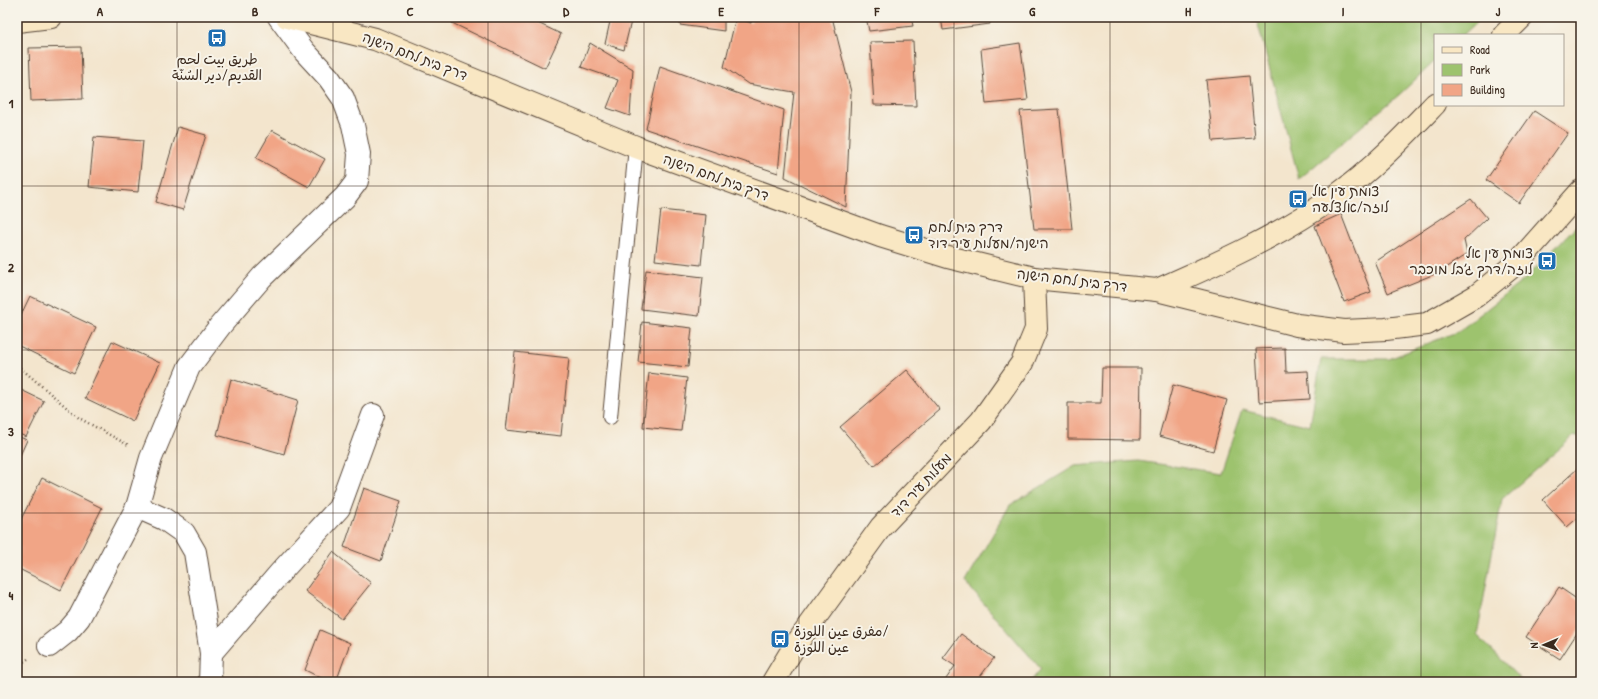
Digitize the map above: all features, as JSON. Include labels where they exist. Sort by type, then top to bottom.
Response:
[{"type":"street","points":[[17,21],[51,17]]},
{"type":"street","points":[[49,646],[68,631],[79,618],[137,507],[151,458],[189,367],[220,326],[262,277],[345,197],[357,181],[359,154],[353,125],[343,98],[330,78],[304,51],[279,17]]},
{"type":"street","name":"דרך בית לחם הישנה","points":[[287,17],[375,39],[636,147],[880,236],[948,257],[1034,278],[1157,290],[1296,325],[1344,331],[1386,329],[1427,324],[1476,296],[1518,262],[1581,191]]},
{"type":"street","points":[[1505,34],[1522,17]]},
{"type":"street","points":[[1157,290],[1222,262],[1277,233],[1337,195],[1382,158],[1434,105]]},
{"type":"street","name":"מעלות עיר דוד","points":[[773,682],[794,647],[881,527],[981,421],[1022,363],[1036,329],[1034,278]]},
{"type":"street","points":[[211,653],[279,574],[339,508],[373,415]]},
{"type":"street","points":[[137,507],[164,519],[184,533],[195,552],[211,653],[210,682]]},
{"type":"lane","points":[[610,417],[636,147]]},
{"type":"path","points":[[17,365],[79,418],[151,458]]},
{"type":"green space","points":[[1256,17],[1482,17],[1464,34],[1434,34],[1434,62],[1400,94],[1299,179]]},
{"type":"green space","points":[[1581,221],[1581,436],[1574,436],[1502,499],[1477,635],[1523,682],[1030,682],[1041,669],[965,582],[1010,505],[1075,466],[1138,461],[1221,473],[1242,410],[1310,426],[1321,359],[1389,359],[1459,331],[1525,279]]},
{"type":"building","points":[[455,17],[525,17],[561,34],[545,68],[452,23]]},
{"type":"building","points":[[611,17],[632,17],[624,50],[605,44]]},
{"type":"building","points":[[681,17],[724,17],[724,31],[680,25]]},
{"type":"building","points":[[736,17],[751,23],[752,17],[832,17],[851,92],[846,207],[785,177],[794,92],[748,84],[724,67]]},
{"type":"building","points":[[866,17],[911,17],[913,26],[869,31]]},
{"type":"building","points":[[941,17],[989,17],[990,24],[943,30]]},
{"type":"building","points":[[913,41],[916,106],[874,105],[870,42]]},
{"type":"building","points":[[590,43],[633,69],[630,116],[607,108],[618,80],[581,67]]},
{"type":"building","points":[[1020,43],[1028,100],[986,104],[981,49]]},
{"type":"building","points":[[81,47],[83,99],[31,101],[29,48]]},
{"type":"building","points":[[660,66],[784,110],[778,173],[646,129]]},
{"type":"building","points":[[1249,76],[1255,138],[1213,141],[1206,80]]},
{"type":"building","points":[[1059,109],[1072,229],[1034,229],[1020,111]]},
{"type":"building","points":[[1534,111],[1568,133],[1519,203],[1486,180]]},
{"type":"building","points":[[178,127],[206,135],[183,210],[156,202]]},
{"type":"building","points":[[272,130],[325,159],[309,187],[256,158]]},
{"type":"building","points":[[94,137],[143,141],[138,192],[89,187]]},
{"type":"building","points":[[1471,199],[1487,218],[1464,240],[1467,254],[1437,273],[1388,293],[1375,262]]},
{"type":"building","points":[[661,210],[706,215],[701,265],[655,260]]},
{"type":"building","points":[[1341,214],[1371,292],[1344,302],[1315,226]]},
{"type":"building","points":[[646,270],[703,277],[699,316],[641,309]]},
{"type":"building","points":[[30,296],[96,327],[74,373],[17,345],[17,323]]},
{"type":"building","points":[[642,322],[692,328],[688,367],[638,362]]},
{"type":"building","points":[[112,341],[160,363],[133,421],[85,398]]},
{"type":"building","points":[[1285,348],[1286,372],[1308,371],[1310,399],[1259,402],[1256,349]]},
{"type":"building","points":[[515,352],[569,358],[561,436],[506,430]]},
{"type":"building","points":[[1102,368],[1141,368],[1140,440],[1068,439],[1068,403],[1101,403]]},
{"type":"building","points":[[907,370],[940,410],[874,466],[840,427]]},
{"type":"building","points":[[649,373],[687,378],[681,431],[643,427]]},
{"type":"building","points":[[231,379],[298,400],[284,454],[217,435]]},
{"type":"building","points":[[1173,385],[1227,400],[1213,451],[1159,436]]},
{"type":"building","points":[[17,388],[44,401],[26,437],[17,433]]},
{"type":"building","points":[[17,436],[27,440],[17,462]]},
{"type":"building","points":[[1578,468],[1581,472],[1581,515],[1567,527],[1543,500]]},
{"type":"building","points":[[42,478],[102,508],[61,590],[17,568],[17,527]]},
{"type":"building","points":[[364,488],[401,501],[381,561],[344,547]]},
{"type":"building","points":[[333,552],[371,583],[342,619],[305,591]]},
{"type":"building","points":[[1559,587],[1581,602],[1581,627],[1560,659],[1526,637]]},
{"type":"building","points":[[320,630],[350,643],[336,682],[329,682],[305,670]]},
{"type":"building","points":[[961,634],[994,658],[976,682],[944,682],[955,666],[943,658]]},
{"type":"place","name":"طريق بيت لحم القديم/دير السُنّة","points":[[217,38]]},
{"type":"place","name":"צומת עין אל לוזה/אלצלעה","points":[[1298,199]]},
{"type":"place","name":"דרך בית לחם הישנה/מעלות עיר דוד","points":[[914,235]]},
{"type":"place","name":"צומת עין אל לוזה/דרך ג׳בל מוכבר","points":[[1547,261]]},
{"type":"place","name":"مفرق عين اللوزة/ عين اللوزة","points":[[780,639]]}]
